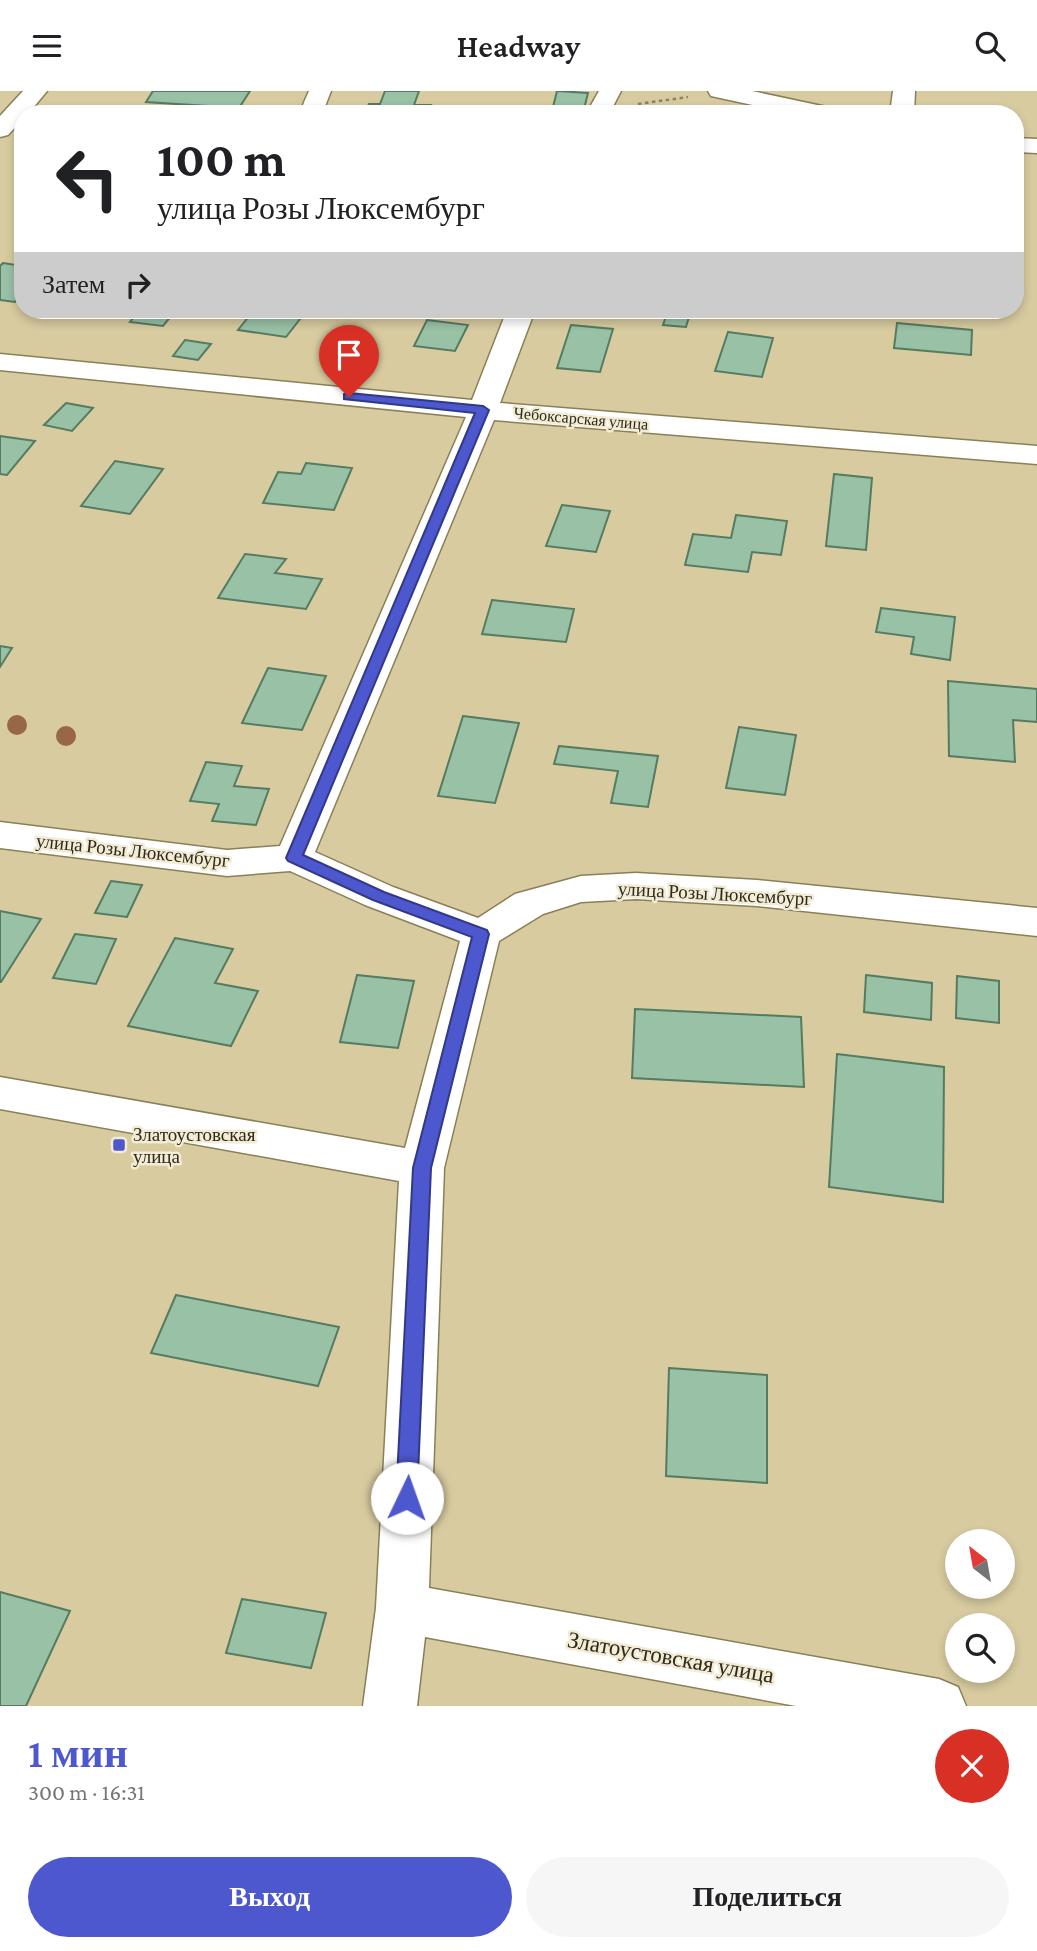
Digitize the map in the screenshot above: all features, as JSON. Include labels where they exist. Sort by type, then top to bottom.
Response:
[{"type":"street","points":[[23,105],[36,91]]},
{"type":"street","points":[[708,94],[774,105]]},
{"type":"street","points":[[0,130],[14,115]]},
{"type":"street","points":[[294,858],[483,410],[518,319]]},
{"type":"street","name":"Чебоксарская улица","points":[[0,362],[483,410],[1037,455]]},
{"type":"street","name":"улица Розы Люксембург","points":[[0,835],[227,863],[294,858],[379,896],[481,934],[529,904],[581,889],[636,886],[757,893],[1037,922]]},
{"type":"street","points":[[390,1706],[402,1608],[422,1168],[481,934]]},
{"type":"street","points":[[0,1093],[422,1168]]},
{"type":"street","name":"Златоустовская улица","points":[[402,1608],[939,1706]]},
{"type":"path","points":[[637,105],[662,99],[708,94]]},
{"type":"building","points":[[153,91],[250,91],[241,105],[146,102]]},
{"type":"building","points":[[385,91],[419,91],[414,105],[368,105],[380,104]]},
{"type":"building","points":[[557,91],[588,93],[585,105],[554,105]]},
{"type":"building","points":[[3,263],[14,265],[14,302],[0,300],[0,266]]},
{"type":"building","points":[[132,319],[169,319],[163,326],[130,322]]},
{"type":"building","points":[[247,319],[300,319],[286,337],[238,330]]},
{"type":"building","points":[[665,319],[688,319],[686,327],[663,325]]},
{"type":"building","points":[[427,320],[468,325],[455,351],[414,346]]},
{"type":"building","points":[[897,323],[972,330],[971,355],[894,348]]},
{"type":"building","points":[[571,325],[613,329],[600,372],[557,368]]},
{"type":"building","points":[[728,332],[773,338],[762,377],[715,371]]},
{"type":"building","points":[[185,340],[211,344],[198,360],[173,356]]},
{"type":"building","points":[[66,403],[93,408],[72,431],[44,425]]},
{"type":"building","points":[[0,436],[35,441],[7,475],[0,474]]},
{"type":"building","points":[[115,461],[163,469],[130,514],[81,506]]},
{"type":"building","points":[[306,463],[352,468],[334,510],[263,503],[278,472],[301,474]]},
{"type":"building","points":[[834,474],[872,478],[866,550],[826,546]]},
{"type":"building","points":[[562,505],[610,511],[596,552],[546,546]]},
{"type":"building","points":[[736,515],[787,521],[781,555],[752,552],[748,572],[685,565],[693,534],[731,538]]},
{"type":"building","points":[[245,554],[286,559],[275,573],[322,579],[306,609],[218,598]]},
{"type":"building","points":[[492,600],[574,609],[566,642],[482,634]]},
{"type":"building","points":[[881,608],[955,617],[950,660],[911,654],[914,637],[876,632]]},
{"type":"building","points":[[0,646],[12,648],[0,667]]},
{"type":"building","points":[[268,668],[326,676],[302,730],[242,723]]},
{"type":"building","points":[[948,681],[1037,689],[1037,722],[1013,720],[1015,762],[949,756]]},
{"type":"building","points":[[463,716],[519,723],[495,803],[438,796]]},
{"type":"building","points":[[739,727],[796,735],[785,795],[726,788]]},
{"type":"building","points":[[559,746],[658,756],[648,807],[611,803],[618,771],[554,764]]},
{"type":"building","points":[[206,762],[242,766],[234,786],[269,789],[256,825],[212,821],[219,804],[190,801]]},
{"type":"building","points":[[111,881],[142,885],[127,917],[95,913]]},
{"type":"building","points":[[0,911],[41,919],[1,982],[0,982]]},
{"type":"building","points":[[75,934],[116,939],[96,984],[53,978]]},
{"type":"building","points":[[175,938],[233,949],[215,983],[258,991],[231,1046],[128,1026]]},
{"type":"building","points":[[357,975],[414,981],[398,1048],[340,1042]]},
{"type":"building","points":[[866,975],[932,983],[931,1020],[864,1012]]},
{"type":"building","points":[[957,976],[999,981],[999,1023],[956,1018]]},
{"type":"building","points":[[635,1009],[801,1017],[804,1087],[632,1078]]},
{"type":"building","points":[[837,1054],[944,1067],[943,1202],[829,1187]]},
{"type":"building","points":[[176,1295],[339,1327],[318,1386],[151,1353]]},
{"type":"building","points":[[669,1368],[767,1375],[767,1483],[666,1476]]},
{"type":"building","points":[[0,1592],[70,1611],[26,1706],[0,1706]]},
{"type":"building","points":[[242,1599],[326,1613],[311,1668],[226,1653]]},
{"type":"place","name":"Златоустовская улица","points":[[119,1145]]},
{"type":"route","points":[[349,397],[483,410],[294,858],[379,896],[481,934],[422,1168],[407,1498]]}]
